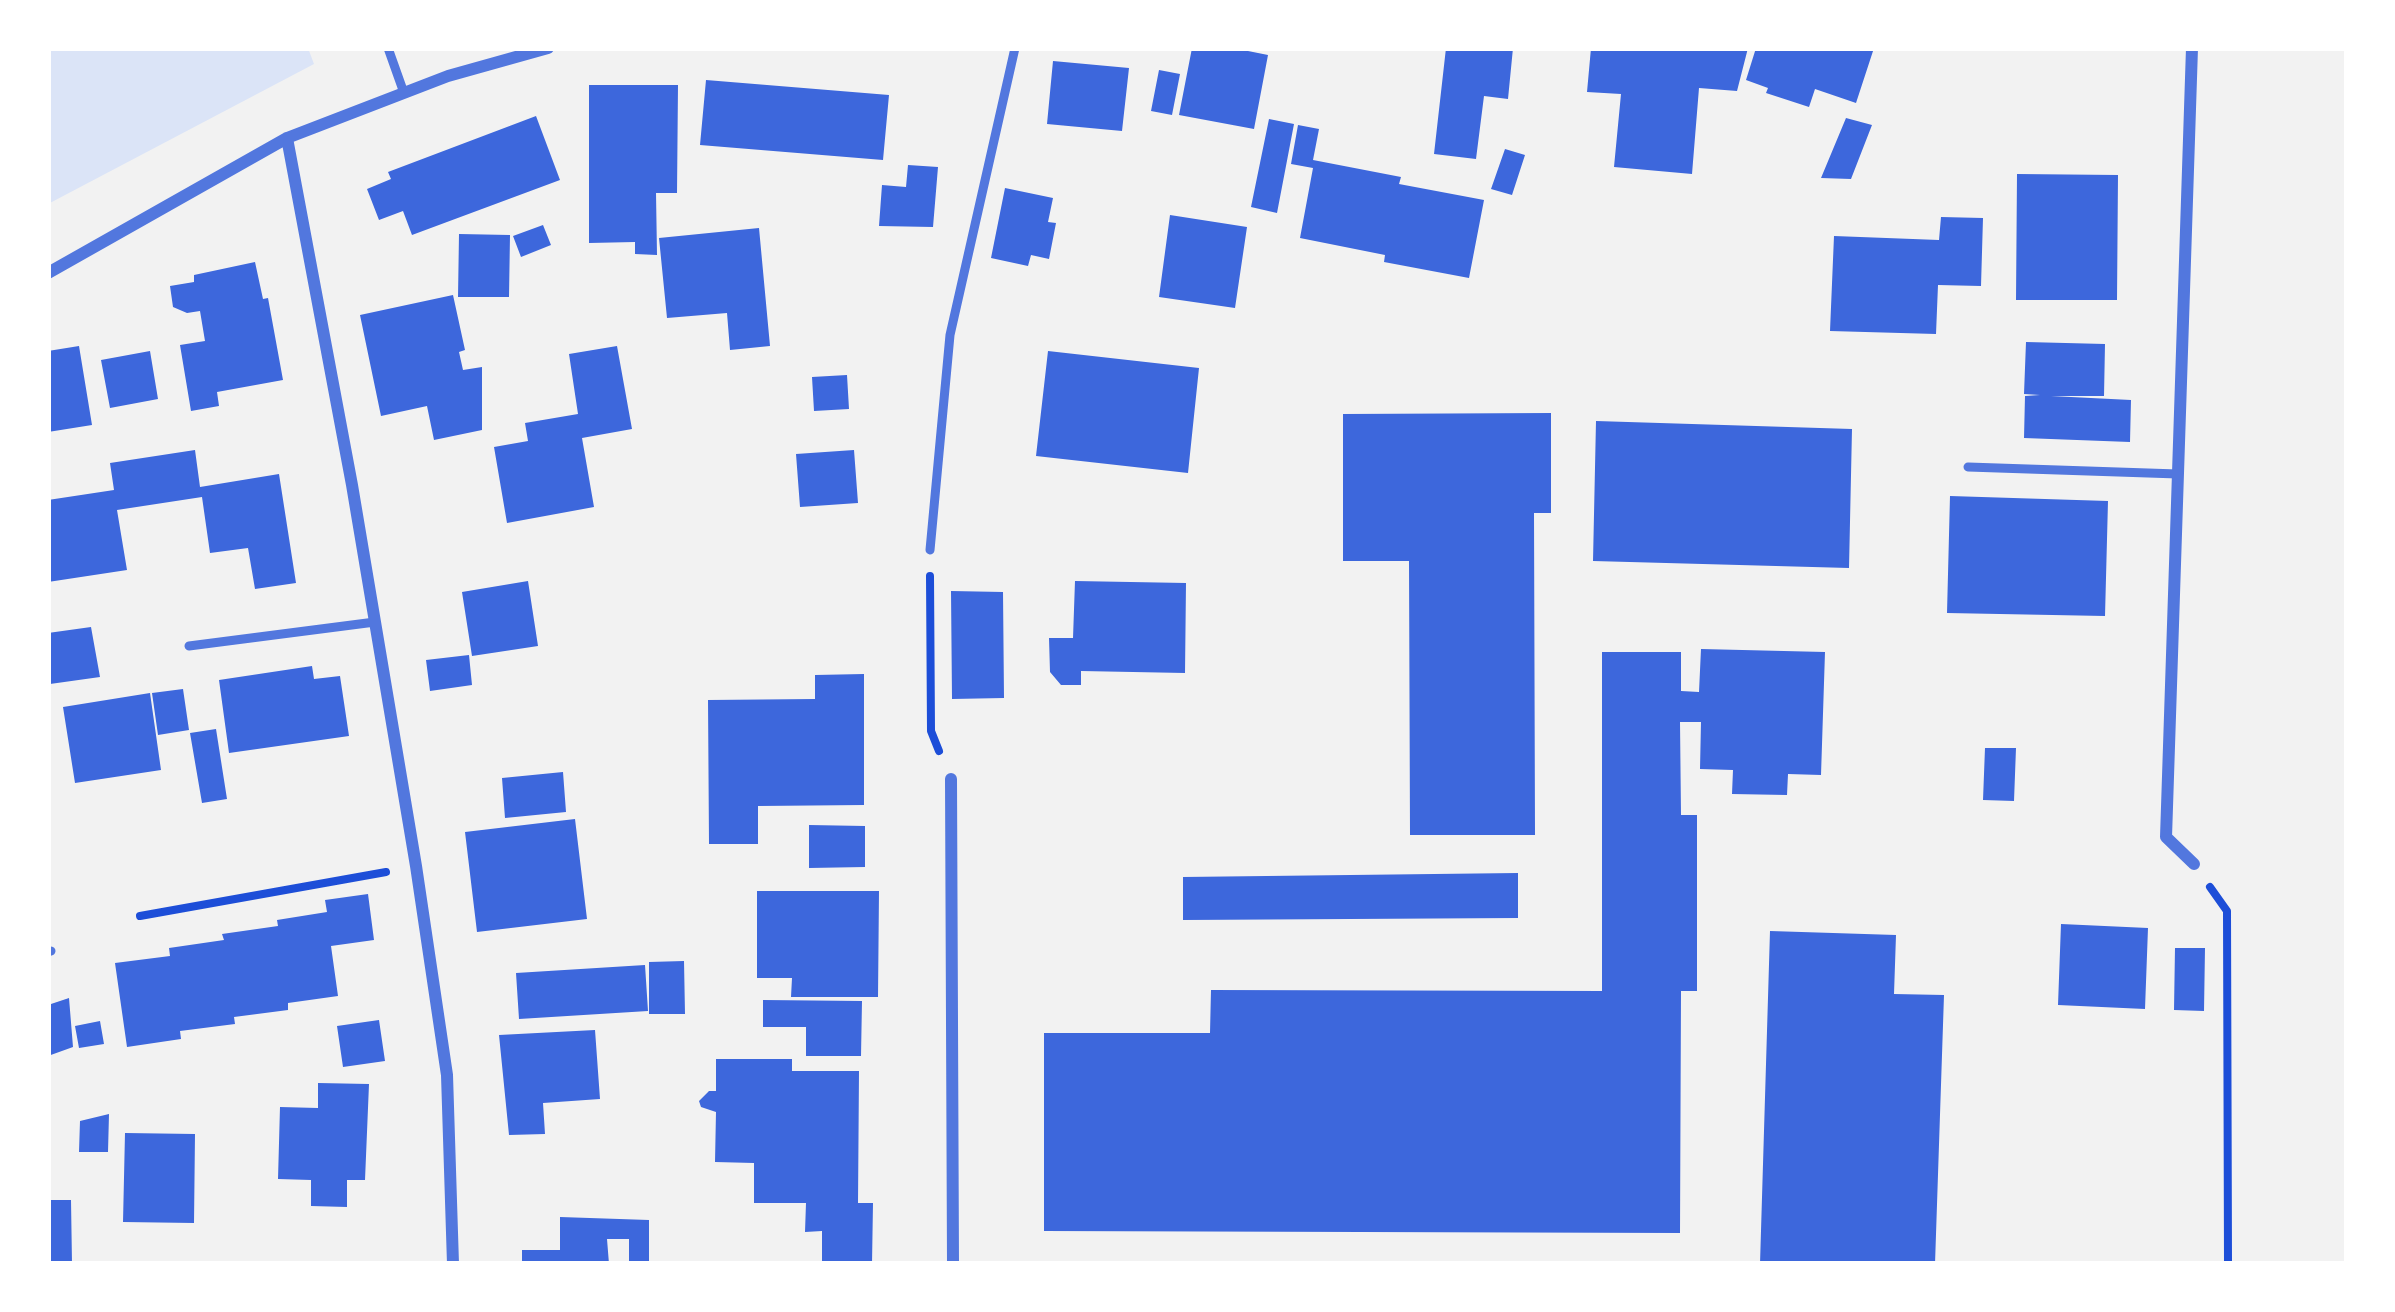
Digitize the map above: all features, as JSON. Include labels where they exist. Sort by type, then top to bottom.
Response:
[{"type":"street","points":[[48,273],[287,138],[404,93],[548,48]]},
{"type":"street","points":[[2192,48],[2166,837],[2194,864]]},
{"type":"street","points":[[287,138],[416,866],[446,1075],[453,1264]]},
{"type":"street","points":[[951,779],[953,1264]]},
{"type":"lane","points":[[388,48],[404,93]]},
{"type":"lane","points":[[930,550],[950,335],[1015,48]]},
{"type":"lane","points":[[1968,467],[2178,474]]},
{"type":"lane","points":[[189,646],[375,622]]},
{"type":"path","points":[[930,550],[931,731],[951,779]]},
{"type":"path","points":[[2194,864],[2227,910],[2228,1264]]},
{"type":"path","points":[[140,916],[416,866]]},
{"type":"shaded area","points":[[48,48],[308,48],[314,64],[48,204]]},
{"type":"building","points":[[1192,48],[1233,48],[1268,55],[1254,129],[1179,115]]},
{"type":"building","points":[[1446,48],[1513,48],[1508,99],[1484,96],[1476,159],[1434,154]]},
{"type":"building","points":[[1591,48],[1748,48],[1737,91],[1699,88],[1692,174],[1614,167],[1621,94],[1587,92]]},
{"type":"building","points":[[1756,48],[1874,48],[1856,103],[1815,89],[1809,107],[1766,93],[1768,88],[1746,80]]},
{"type":"building","points":[[1053,61],[1129,68],[1122,131],[1047,124]]},
{"type":"building","points":[[1159,70],[1180,74],[1172,115],[1151,111]]},
{"type":"building","points":[[706,80],[889,95],[883,160],[700,145]]},
{"type":"building","points":[[589,85],[678,85],[677,193],[656,193],[657,255],[635,254],[635,242],[589,243]]},
{"type":"building","points":[[536,116],[560,180],[412,235],[403,211],[379,220],[367,189],[391,179],[388,172]]},
{"type":"building","points":[[1846,118],[1872,125],[1851,179],[1821,178]]},
{"type":"building","points":[[1269,119],[1294,124],[1277,213],[1251,207]]},
{"type":"building","points":[[1298,125],[1319,129],[1313,160],[1401,177],[1399,184],[1484,200],[1469,278],[1384,262],[1385,255],[1300,238],[1313,168],[1291,164]]},
{"type":"building","points":[[1505,149],[1525,155],[1512,195],[1491,189]]},
{"type":"building","points":[[908,165],[938,167],[933,227],[879,226],[882,185],[906,187]]},
{"type":"building","points":[[2017,174],[2118,175],[2117,300],[2016,300]]},
{"type":"building","points":[[1005,188],[1053,198],[1048,222],[1056,223],[1049,259],[1031,255],[1028,266],[991,258]]},
{"type":"building","points":[[1170,215],[1247,227],[1235,308],[1159,297]]},
{"type":"building","points":[[1941,217],[1983,218],[1981,286],[1938,285],[1936,334],[1830,331],[1834,236],[1939,240]]},
{"type":"building","points":[[543,225],[551,245],[521,257],[513,236]]},
{"type":"building","points":[[759,228],[770,346],[730,350],[727,313],[667,318],[659,238]]},
{"type":"building","points":[[459,234],[510,235],[509,297],[458,297]]},
{"type":"building","points":[[255,262],[263,299],[268,298],[283,380],[217,392],[219,406],[191,411],[180,345],[205,341],[200,311],[187,313],[173,307],[170,286],[194,282],[194,275]]},
{"type":"building","points":[[453,295],[465,350],[459,352],[463,370],[482,367],[482,430],[434,440],[427,406],[381,416],[360,315]]},
{"type":"building","points":[[2026,342],[2105,344],[2104,396],[2051,396],[2131,400],[2130,442],[2024,438],[2025,396],[2040,395],[2024,394]]},
{"type":"building","points":[[79,346],[92,425],[48,432],[48,351]]},
{"type":"building","points":[[617,346],[632,429],[582,438],[594,507],[507,523],[494,447],[528,441],[525,423],[578,414],[569,354]]},
{"type":"building","points":[[150,351],[158,399],[110,408],[101,360]]},
{"type":"building","points":[[1048,351],[1199,368],[1188,473],[1036,456]]},
{"type":"building","points":[[847,375],[849,409],[814,411],[812,377]]},
{"type":"building","points":[[1551,413],[1551,513],[1534,513],[1535,835],[1410,835],[1409,561],[1343,561],[1343,414]]},
{"type":"building","points":[[1596,421],[1852,429],[1849,568],[1593,561]]},
{"type":"building","points":[[195,450],[200,487],[279,474],[296,583],[255,589],[248,548],[210,553],[202,497],[117,510],[127,570],[48,582],[48,500],[114,490],[110,463]]},
{"type":"building","points":[[854,450],[858,503],[800,507],[796,454]]},
{"type":"building","points":[[1950,496],[2108,501],[2105,616],[1947,613]]},
{"type":"building","points":[[528,581],[538,646],[472,656],[462,592]]},
{"type":"building","points":[[1075,581],[1186,583],[1185,673],[1081,671],[1081,685],[1061,685],[1050,672],[1049,638],[1073,638]]},
{"type":"building","points":[[951,591],[1003,592],[1004,698],[952,699]]},
{"type":"building","points":[[91,627],[100,677],[50,684],[48,633]]},
{"type":"building","points":[[1701,649],[1825,652],[1821,775],[1788,774],[1787,795],[1732,794],[1733,770],[1700,769],[1701,722],[1680,722],[1681,815],[1697,815],[1697,991],[1681,991],[1680,1233],[1044,1231],[1044,1033],[1210,1033],[1211,990],[1602,991],[1602,652],[1681,652],[1681,691],[1699,692]]},
{"type":"building","points":[[469,655],[472,685],[430,691],[426,660]]},
{"type":"building","points":[[312,666],[314,679],[340,676],[349,736],[229,753],[219,680]]},
{"type":"building","points":[[864,674],[864,805],[758,806],[758,844],[709,844],[708,700],[815,699],[815,675]]},
{"type":"building","points":[[183,689],[189,730],[158,735],[152,693]]},
{"type":"building","points":[[150,693],[161,770],[75,783],[63,707]]},
{"type":"building","points":[[216,729],[227,799],[202,803],[190,733]]},
{"type":"building","points":[[1985,748],[2016,748],[2014,801],[1983,800]]},
{"type":"building","points":[[563,772],[566,812],[505,818],[502,778]]},
{"type":"building","points":[[575,819],[587,919],[477,932],[465,832]]},
{"type":"building","points":[[809,825],[865,826],[865,867],[809,868]]},
{"type":"building","points":[[1518,873],[1518,918],[1183,920],[1183,877]]},
{"type":"building","points":[[757,891],[879,891],[878,997],[791,997],[792,978],[757,978]]},
{"type":"building","points":[[368,894],[374,940],[331,946],[338,996],[288,1003],[288,1010],[234,1017],[235,1024],[180,1031],[181,1039],[127,1047],[115,963],[170,956],[169,948],[278,926],[277,920],[327,912],[325,900]]},
{"type":"building","points":[[2061,924],[2148,928],[2145,1009],[2058,1005]]},
{"type":"building","points":[[1770,931],[1896,935],[1894,994],[1944,995],[1935,1264],[1760,1264]]},
{"type":"building","points":[[2175,948],[2205,948],[2204,1011],[2174,1010]]},
{"type":"building","points":[[684,961],[685,1014],[649,1014],[649,962]]},
{"type":"building","points":[[645,965],[648,1011],[519,1019],[516,973]]},
{"type":"building","points":[[69,998],[73,1047],[48,1056],[48,1005]]},
{"type":"building","points":[[763,1000],[862,1001],[861,1056],[806,1056],[806,1027],[763,1027]]},
{"type":"building","points":[[379,1020],[385,1061],[343,1067],[337,1026]]},
{"type":"building","points":[[100,1021],[104,1044],[79,1048],[75,1026]]},
{"type":"building","points":[[595,1030],[600,1099],[543,1103],[545,1134],[509,1135],[499,1035]]},
{"type":"building","points":[[716,1059],[792,1059],[792,1071],[859,1071],[858,1203],[873,1203],[872,1264],[822,1264],[822,1231],[805,1232],[806,1203],[754,1203],[754,1163],[715,1162],[716,1112],[701,1107],[699,1101],[716,1091]]},
{"type":"building","points":[[318,1083],[369,1084],[365,1180],[347,1180],[347,1207],[311,1206],[311,1180],[278,1179],[280,1107],[318,1108]]},
{"type":"building","points":[[109,1114],[108,1152],[79,1152],[80,1121]]},
{"type":"building","points":[[125,1133],[195,1134],[194,1223],[123,1222]]},
{"type":"building","points":[[48,1200],[71,1200],[72,1264],[48,1264]]},
{"type":"building","points":[[560,1217],[649,1220],[649,1262],[629,1262],[629,1239],[607,1239],[609,1264],[522,1264],[522,1250],[560,1250]]}]
